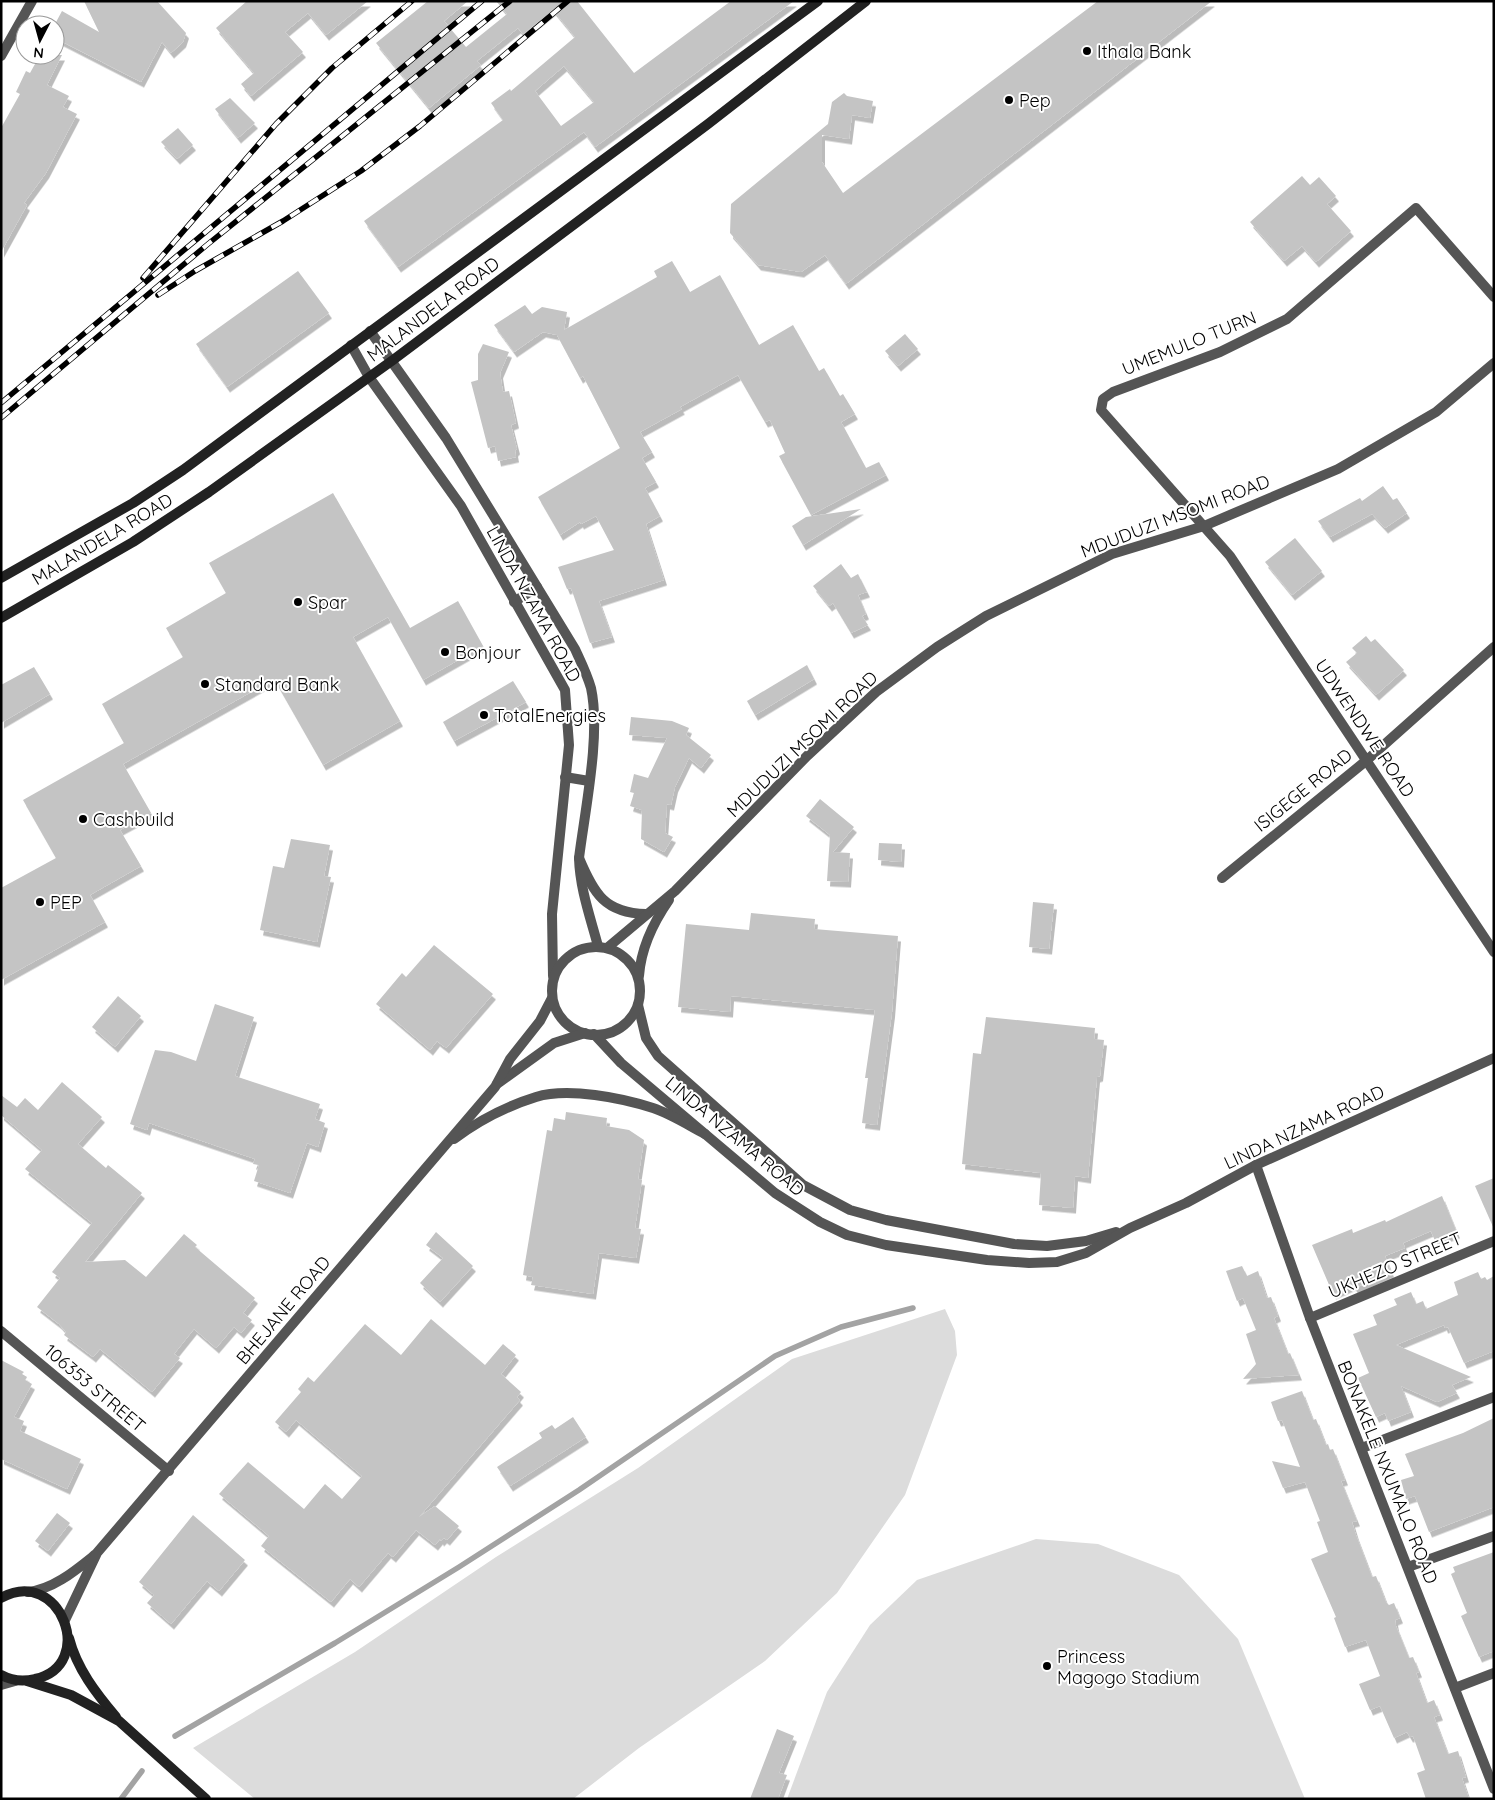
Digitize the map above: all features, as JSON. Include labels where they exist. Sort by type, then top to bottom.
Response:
[{"type":"main road","name":"MALANDELA ROAD","points":[[1,578],[133,503],[183,470],[818,1]]},
{"type":"main road","name":"MALANDELA ROAD","points":[[1,618],[171,518],[393,360],[708,124],[866,1]]},
{"type":"main road","points":[[1,1590],[14,1593]]},
{"type":"main road","points":[[1,1598],[14,1593],[25,1592],[37,1594],[49,1600],[65,1620],[73,1651],[92,1688],[122,1724],[206,1799]]},
{"type":"main road","points":[[27,1681],[49,1673],[58,1665],[64,1655],[68,1631]]},
{"type":"main road","points":[[1,1675],[15,1681],[27,1681],[71,1695],[122,1724]]},
{"type":"street","points":[[1,56],[32,1]]},
{"type":"street","name":"UMEMULO TURN","points":[[1204,526],[1101,410],[1101,403],[1106,396],[1135,382],[1220,352],[1287,319],[1416,208],[1494,297]]},
{"type":"street","name":"LINDA NZAMA ROAD","points":[[370,331],[393,360],[446,438],[575,649],[586,673],[591,690],[594,715],[580,858],[582,890],[602,947]]},
{"type":"street","name":"LINDA NZAMA ROAD","points":[[351,345],[369,377],[461,506],[565,690],[569,731],[552,914],[554,976]]},
{"type":"street","name":"MDUDUZI MSOMI ROAD","points":[[602,947],[675,891],[807,756],[876,692],[937,647],[986,616],[1112,554],[1204,526],[1346,464],[1436,412],[1494,363]]},
{"type":"street","name":"UDWENDWE ROAD","points":[[1204,526],[1230,556],[1494,952]]},
{"type":"street","points":[[514,602],[537,587]]},
{"type":"street","name":"ISIGEGE ROAD","points":[[1222,878],[1367,760],[1494,647]]},
{"type":"street","points":[[565,777],[589,781]]},
{"type":"street","points":[[580,858],[596,892],[603,901],[614,908],[629,913],[646,914]]},
{"type":"street","name":"MDUDUZI MSOMI ROAD","points":[[639,979],[640,959],[651,931],[675,891]]},
{"type":"street","points":[[588,947],[602,947],[624,956],[635,970],[639,979],[638,1005],[629,1020],[606,1034],[591,1034],[575,1030],[567,1024],[554,1008],[552,998],[554,976],[564,960],[571,954],[588,947]]},
{"type":"street","name":"BHEJANE ROAD","points":[[495,1086],[510,1058],[540,1021],[552,998]]},
{"type":"street","name":"LINDA NZAMA ROAD","points":[[638,1005],[646,1038],[658,1056],[803,1185],[850,1210],[886,1220],[1014,1244],[1039,1245],[1086,1240],[1130,1228]]},
{"type":"street","name":"LINDA NZAMA ROAD","points":[[591,1034],[705,1134],[775,1193],[801,1212],[847,1235],[886,1245],[987,1260],[1029,1263],[1057,1262],[1086,1253],[1130,1228],[1186,1203],[1256,1165],[1494,1058]]},
{"type":"street","name":"BHEJANE ROAD","points":[[25,1592],[43,1589],[96,1554],[495,1086],[554,1042],[591,1034]]},
{"type":"street","points":[[438,1151],[480,1121],[537,1097],[556,1094],[588,1095],[646,1106],[679,1120],[705,1134]]},
{"type":"street","name":"BONAKELE NXUMALO ROAD","points":[[1256,1165],[1310,1318],[1494,1789]]},
{"type":"street","name":"UKHEZO STREET","points":[[1310,1318],[1494,1241]]},
{"type":"street","name":"106353 STREET","points":[[1,1331],[169,1470]]},
{"type":"street","points":[[1362,1448],[1494,1397]]},
{"type":"street","points":[[1408,1567],[1494,1536]]},
{"type":"street","name":"BHEJANE ROAD","points":[[65,1620],[96,1554]]},
{"type":"street","points":[[1455,1688],[1494,1673]]},
{"type":"street","points":[[1,1685],[15,1681]]},
{"type":"shaded area","points":[[945,1309],[955,1331],[957,1355],[905,1495],[837,1593],[765,1661],[639,1748],[573,1799],[255,1799],[193,1748],[355,1652],[496,1557],[638,1468],[792,1359]]},
{"type":"shaded area","name":"Princess Magogo Stadium","points":[[1036,1539],[1098,1544],[1179,1575],[1238,1639],[1305,1799],[787,1799],[827,1692],[870,1625],[917,1580]]},
{"type":"building","points":[[84,1],[157,1],[186,33],[183,42],[171,53],[162,42],[141,82],[65,43],[65,15],[60,15],[62,11],[99,32]]},
{"type":"building","points":[[247,1],[368,1],[326,35],[308,13],[285,32],[303,52],[251,96],[241,84],[254,73],[216,28]]},
{"type":"building","points":[[428,1],[468,1],[444,21],[466,47],[507,14],[496,1],[577,1],[634,73],[731,1],[794,1],[595,147],[584,132],[398,267],[364,221],[503,120],[491,103],[510,89],[511,91],[575,37],[553,10],[523,34],[518,28],[477,61],[481,65],[429,108],[376,43]],"holes":[[[564,66],[594,102],[561,126],[535,91]]]},
{"type":"building","points":[[1098,1],[1212,1],[846,284],[825,255],[801,272],[758,265],[730,233],[731,204],[828,124],[832,102],[844,93],[847,96],[873,101],[870,118],[852,115],[849,139],[822,135],[822,162],[843,193]]},
{"type":"building","points":[[34,65],[57,65],[47,85],[69,96],[63,107],[77,114],[46,173],[24,203],[27,205],[1,252],[1,128],[20,94],[16,92],[26,71],[30,73]]},
{"type":"building","points":[[230,98],[255,123],[238,138],[215,109]]},
{"type":"building","points":[[178,128],[193,145],[177,159],[161,142]]},
{"type":"building","points":[[1302,176],[1310,185],[1319,177],[1336,196],[1327,204],[1351,231],[1316,262],[1302,246],[1284,261],[1250,222]]},
{"type":"building","points":[[672,261],[690,292],[720,275],[759,345],[793,325],[819,371],[824,368],[840,396],[843,394],[855,414],[841,422],[866,468],[879,462],[886,475],[811,515],[779,456],[785,453],[770,420],[765,422],[738,375],[680,407],[682,409],[640,432],[652,452],[642,458],[656,482],[645,488],[660,516],[646,524],[664,580],[599,601],[612,637],[590,643],[571,588],[567,589],[558,567],[614,550],[596,516],[581,524],[580,522],[560,535],[538,497],[620,448],[583,376],[580,378],[557,335],[543,332],[514,352],[494,325],[525,305],[532,314],[542,307],[567,312],[564,330],[657,277],[654,271]]},
{"type":"building","points":[[298,271],[329,313],[227,387],[196,344]]},
{"type":"building","points":[[905,334],[918,349],[898,366],[885,351]]},
{"type":"building","points":[[483,344],[509,352],[500,373],[503,392],[509,391],[516,423],[511,425],[517,449],[515,451],[516,457],[498,461],[495,446],[488,448],[471,382],[478,380],[478,354]]},
{"type":"building","points":[[1383,486],[1393,500],[1397,498],[1407,513],[1385,528],[1372,514],[1330,537],[1318,521],[1360,498],[1362,501]]},
{"type":"building","points":[[333,493],[410,628],[458,601],[483,646],[423,680],[388,617],[353,637],[400,721],[323,765],[274,679],[123,764],[151,813],[120,830],[141,866],[90,895],[105,922],[1,980],[1,888],[56,858],[23,800],[124,743],[102,704],[183,657],[166,628],[226,593],[209,563]]},
{"type":"building","points":[[861,509],[803,545],[792,526],[806,517]]},
{"type":"building","points":[[1295,538],[1322,571],[1292,595],[1265,562]]},
{"type":"building","points":[[841,564],[851,578],[858,574],[867,592],[858,595],[866,614],[862,616],[868,625],[851,633],[833,603],[829,606],[813,586]]},
{"type":"building","points":[[1366,636],[1371,642],[1375,639],[1404,670],[1376,695],[1346,662],[1357,653],[1352,648]]},
{"type":"building","points":[[807,665],[814,679],[755,715],[747,701]]},
{"type":"building","points":[[34,667],[50,694],[1,723],[1,685]]},
{"type":"building","points":[[513,681],[526,702],[454,741],[443,722]]},
{"type":"building","points":[[631,717],[672,721],[689,728],[686,735],[711,755],[701,768],[689,758],[675,787],[671,805],[667,804],[665,833],[673,837],[664,852],[641,839],[642,810],[630,806],[634,793],[630,792],[634,774],[648,778],[667,738],[629,735]]},
{"type":"building","points":[[820,799],[854,827],[833,852],[850,853],[848,882],[827,881],[830,835],[806,816]]},
{"type":"building","points":[[291,839],[330,845],[324,876],[331,877],[317,942],[260,930],[273,866],[284,868]]},
{"type":"building","points":[[879,843],[902,844],[901,862],[878,860]]},
{"type":"building","points":[[1033,902],[1054,904],[1049,949],[1029,947]]},
{"type":"building","points":[[751,913],[815,919],[814,929],[898,936],[892,1012],[877,1125],[862,1123],[868,1078],[865,1078],[875,1010],[731,996],[730,1012],[678,1007],[686,924],[749,930]]},
{"type":"building","points":[[434,945],[493,994],[446,1048],[437,1041],[430,1050],[376,1004],[402,973],[406,977]]},
{"type":"building","points":[[118,996],[141,1016],[115,1047],[92,1027]]},
{"type":"building","points":[[215,1004],[254,1017],[235,1076],[320,1104],[315,1119],[325,1123],[318,1147],[307,1143],[290,1193],[254,1181],[259,1165],[253,1164],[255,1159],[149,1123],[147,1130],[130,1124],[155,1050],[171,1052],[196,1061]]},
{"type":"building","points":[[986,1017],[1095,1028],[1094,1039],[1104,1040],[1100,1076],[1097,1077],[1088,1178],[1075,1176],[1073,1208],[1039,1205],[1041,1173],[962,1164],[973,1053],[981,1054]]},
{"type":"building","points":[[62,1082],[102,1117],[78,1144],[106,1168],[108,1165],[142,1193],[85,1262],[125,1260],[146,1277],[184,1234],[197,1245],[195,1247],[255,1298],[243,1313],[252,1320],[241,1333],[234,1327],[216,1348],[194,1329],[174,1354],[180,1358],[152,1392],[100,1349],[93,1357],[64,1335],[66,1332],[59,1324],[37,1307],[60,1278],[52,1272],[92,1223],[25,1169],[42,1150],[1,1115],[1,1095],[17,1107],[25,1098],[38,1110]]},
{"type":"building","points":[[566,1112],[607,1118],[606,1126],[629,1130],[644,1140],[638,1179],[642,1180],[635,1228],[641,1229],[636,1258],[599,1253],[593,1294],[531,1285],[533,1277],[523,1275],[547,1130],[552,1131],[554,1118],[565,1120]]},
{"type":"building","points":[[1494,1178],[1494,1229],[1475,1186]]},
{"type":"building","points":[[1442,1196],[1457,1233],[1435,1241],[1431,1231],[1403,1243],[1405,1248],[1385,1256],[1391,1272],[1355,1288],[1353,1285],[1333,1294],[1312,1245],[1352,1229],[1353,1233],[1385,1220],[1386,1222]]},
{"type":"building","points":[[436,1232],[473,1266],[440,1302],[420,1283],[443,1258],[426,1245]]},
{"type":"building","points":[[1242,1266],[1247,1276],[1258,1271],[1267,1298],[1271,1297],[1278,1316],[1274,1318],[1288,1354],[1290,1353],[1299,1375],[1243,1379],[1256,1364],[1246,1334],[1256,1330],[1243,1298],[1237,1301],[1226,1271]]},
{"type":"building","points":[[1478,1272],[1481,1279],[1485,1277],[1487,1280],[1494,1276],[1494,1351],[1464,1363],[1448,1327],[1445,1328],[1444,1325],[1396,1345],[1471,1377],[1452,1385],[1457,1393],[1437,1402],[1401,1386],[1411,1412],[1388,1421],[1385,1413],[1376,1417],[1358,1378],[1369,1373],[1353,1334],[1377,1325],[1373,1315],[1397,1305],[1394,1299],[1411,1292],[1416,1304],[1423,1301],[1426,1309],[1458,1295],[1454,1282]]},
{"type":"building","points":[[431,1319],[485,1365],[503,1344],[516,1355],[501,1374],[521,1392],[517,1397],[520,1400],[419,1517],[435,1506],[459,1526],[447,1540],[444,1538],[441,1541],[440,1539],[435,1545],[416,1530],[393,1557],[388,1553],[359,1587],[350,1579],[331,1602],[261,1546],[269,1536],[219,1494],[248,1462],[304,1509],[325,1484],[342,1499],[362,1476],[296,1420],[286,1432],[275,1422],[301,1392],[298,1389],[308,1377],[314,1382],[365,1324],[401,1355]]},
{"type":"building","points":[[1,1360],[24,1372],[22,1374],[27,1377],[25,1380],[32,1384],[14,1417],[24,1421],[20,1431],[81,1459],[67,1489],[1,1459]]},
{"type":"building","points":[[1302,1391],[1313,1420],[1316,1419],[1326,1445],[1328,1444],[1330,1450],[1333,1449],[1345,1480],[1341,1481],[1357,1521],[1352,1522],[1372,1577],[1376,1576],[1386,1602],[1389,1605],[1394,1603],[1400,1618],[1395,1620],[1396,1626],[1409,1658],[1413,1657],[1419,1672],[1416,1673],[1427,1703],[1434,1700],[1440,1715],[1434,1717],[1448,1754],[1458,1751],[1466,1777],[1462,1778],[1469,1799],[1426,1799],[1417,1773],[1425,1770],[1413,1736],[1410,1737],[1407,1732],[1394,1738],[1380,1706],[1370,1710],[1359,1684],[1380,1676],[1366,1640],[1345,1647],[1334,1618],[1336,1617],[1311,1559],[1328,1552],[1317,1522],[1320,1521],[1305,1482],[1283,1488],[1272,1461],[1300,1467],[1282,1420],[1278,1421],[1271,1402]]},
{"type":"building","points":[[573,1417],[586,1437],[510,1486],[497,1467],[542,1438],[539,1433],[552,1425],[555,1429]]},
{"type":"building","points":[[1494,1418],[1494,1507],[1429,1532],[1415,1496],[1406,1499],[1401,1480],[1414,1476],[1405,1454],[1463,1433]]},
{"type":"building","points":[[57,1513],[70,1523],[48,1551],[35,1541]]},
{"type":"building","points":[[193,1515],[245,1560],[219,1591],[207,1581],[171,1624],[147,1603],[154,1595],[139,1582]]},
{"type":"building","points":[[1494,1552],[1494,1651],[1479,1657],[1461,1616],[1467,1613],[1451,1574],[1455,1572],[1453,1567]]},
{"type":"building","points":[[777,1729],[794,1736],[779,1773],[787,1775],[778,1799],[750,1799]]},
{"type":"waterway","points":[[175,1736],[335,1643],[459,1567],[579,1490],[775,1356],[841,1327],[913,1308]]},
{"type":"waterway","points":[[121,1799],[142,1771]]},
{"type":"railway","points":[[143,278],[276,124],[332,68],[412,1]]},
{"type":"railway","points":[[1,403],[482,1]]},
{"type":"railway","points":[[1,418],[208,244],[510,1]]},
{"type":"railway","points":[[158,295],[195,271],[283,221],[361,171],[420,126],[568,1]]},
{"type":"place","name":"Ithala Bank","points":[[1087,51]]},
{"type":"place","name":"Pep","points":[[1009,100]]},
{"type":"place","name":"Spar","points":[[298,602]]},
{"type":"place","name":"Bonjour","points":[[445,652]]},
{"type":"place","name":"Standard Bank","points":[[205,684]]},
{"type":"place","name":"TotalEnergies","points":[[484,715]]},
{"type":"place","name":"Cashbuild","points":[[83,819]]},
{"type":"place","name":"PEP","points":[[40,902]]},
{"type":"place","name":"Princess Magogo Stadium","points":[[1047,1666]]}]
